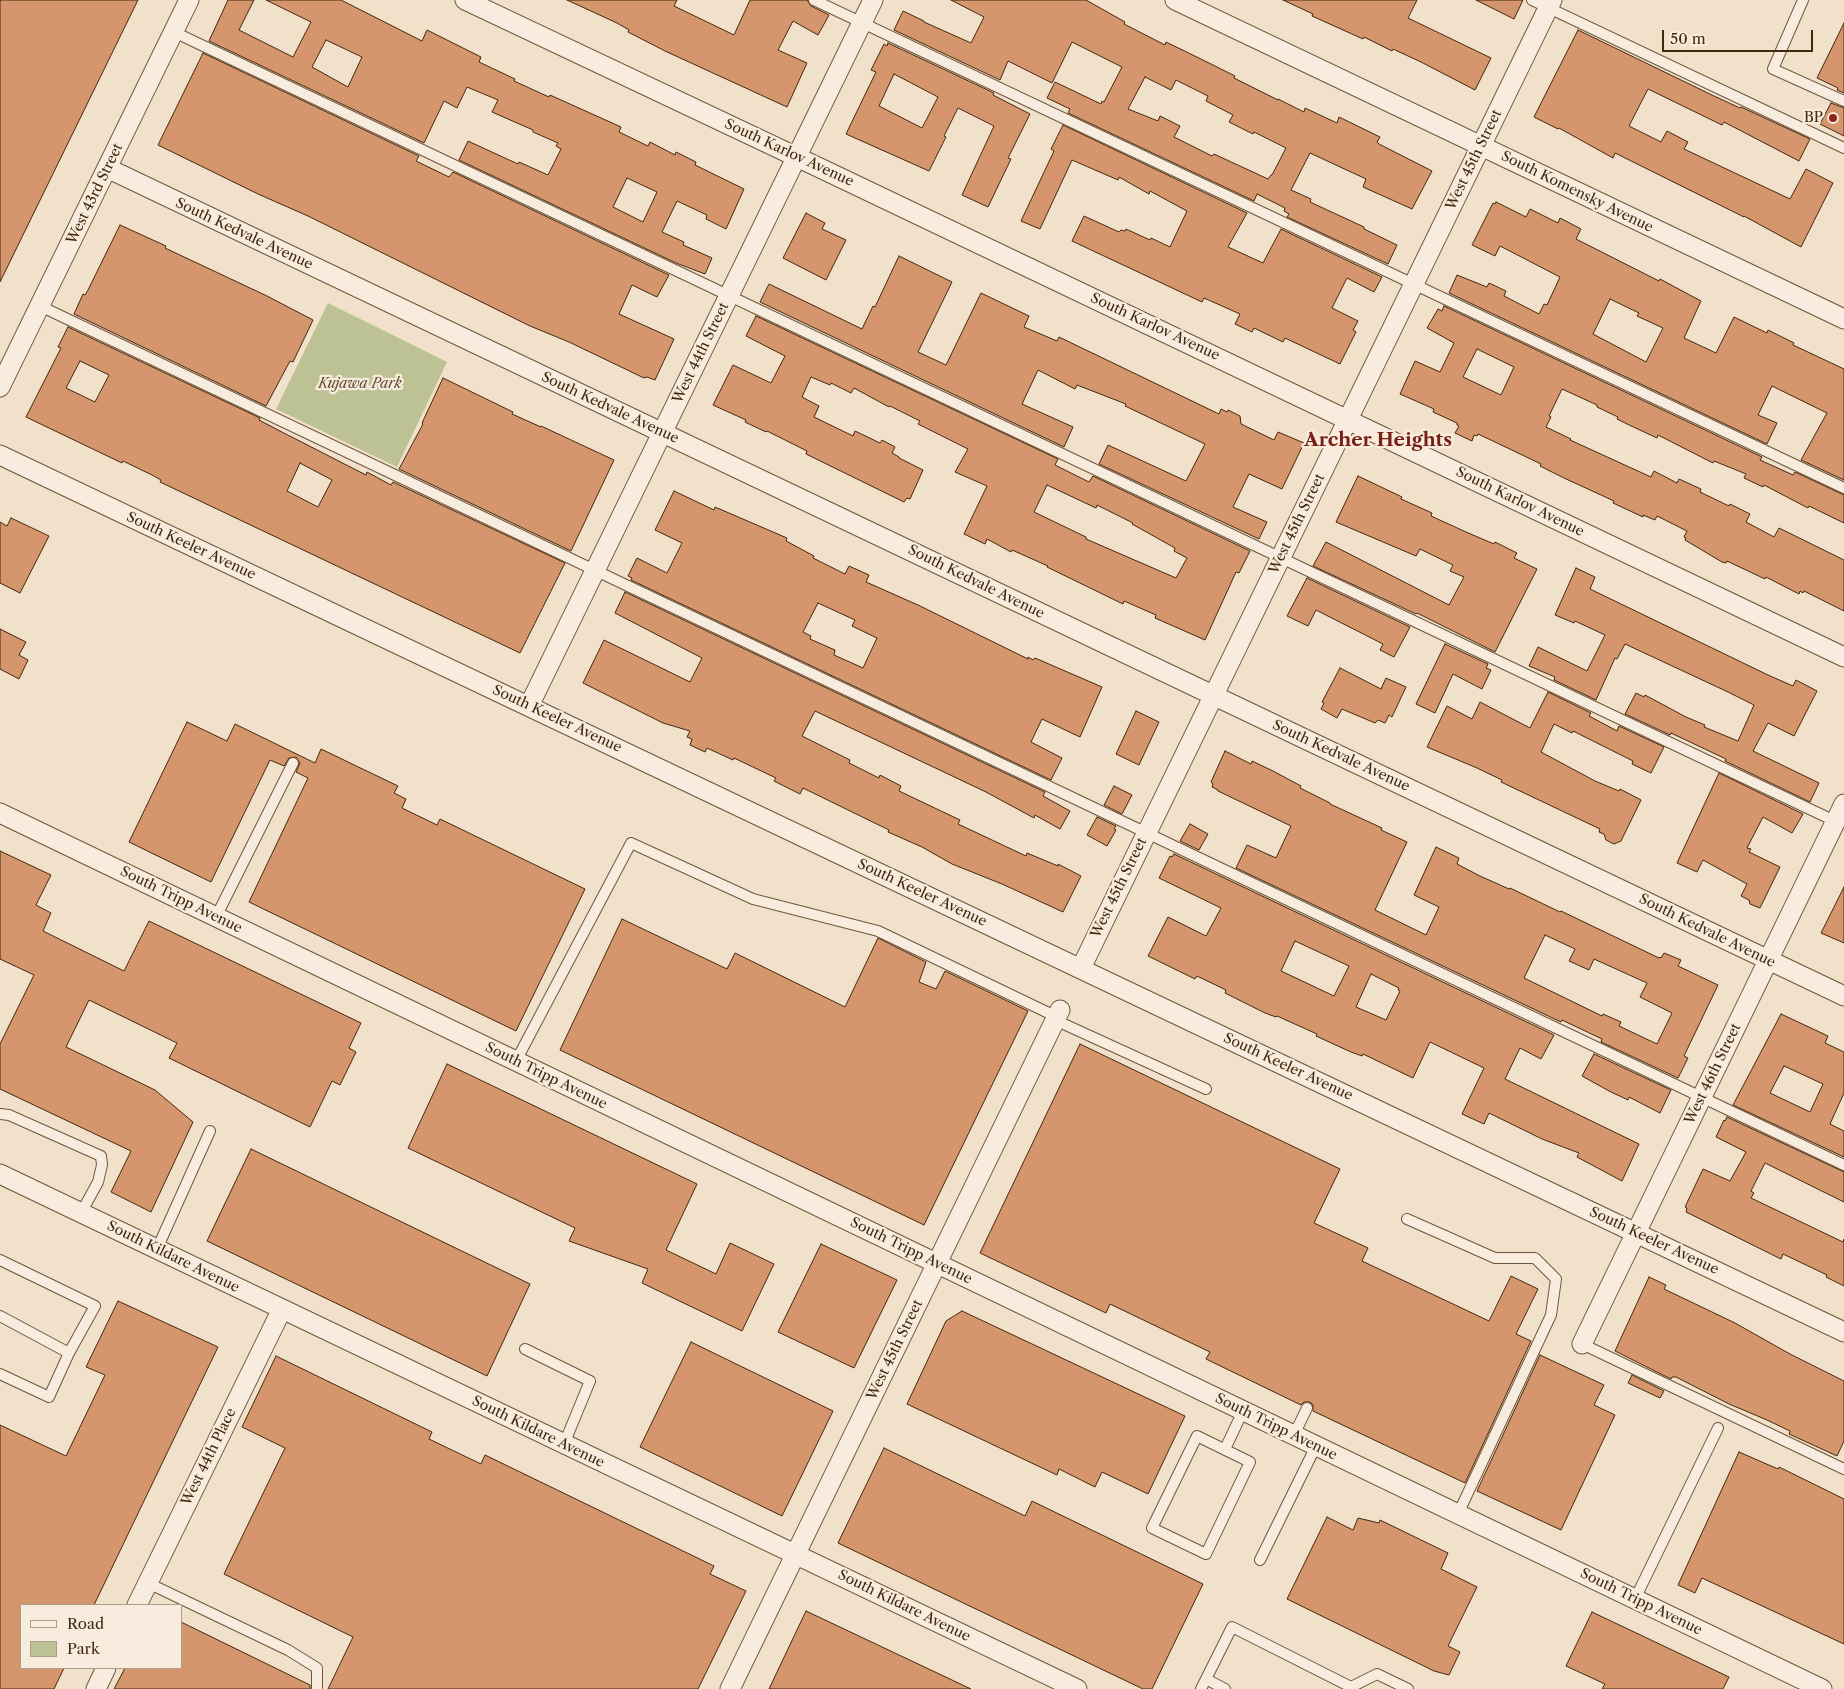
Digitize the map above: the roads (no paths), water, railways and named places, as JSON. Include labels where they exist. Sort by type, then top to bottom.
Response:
[{"type":"street","name":"West 43rd Street","points":[[0,387],[189,0]]},
{"type":"street","name":"South Karlov Avenue","points":[[465,0],[1348,419],[1844,657]]},
{"type":"street","name":"West 44th Street","points":[[529,706],[873,0]]},
{"type":"street","name":"South Komensky Avenue","points":[[1175,0],[1844,320]]},
{"type":"street","name":"West 45th Street","points":[[1080,968],[1481,146],[1544,3]]},
{"type":"street","name":"South Kedvale Avenue","points":[[107,168],[1844,996]]},
{"type":"street","name":"South Keeler Avenue","points":[[0,455],[1844,1332]]},
{"type":"street","name":"West 46th Street","points":[[1582,1344],[1768,960],[1840,823],[1844,804]]},
{"type":"street","name":"South Tripp Avenue","points":[[0,814],[1822,1689]]},
{"type":"street","name":"West 45th Street","points":[[730,1689],[1057,1016]]},
{"type":"street","name":"South Kildare Avenue","points":[[0,1174],[1077,1689]]},
{"type":"street","name":"West 44th Place","points":[[138,1604],[282,1309]]},
{"type":"street","points":[[96,1689],[106,1669]]},
{"type":"lane","points":[[814,0],[1844,488]]},
{"type":"lane","points":[[1803,0],[1773,69],[1844,101]]},
{"type":"lane","points":[[1544,3],[1844,148]]},
{"type":"lane","points":[[174,32],[1840,823]]},
{"type":"lane","points":[[40,306],[1844,1165]]},
{"type":"lane","points":[[216,917],[293,763]]},
{"type":"lane","points":[[516,1062],[631,843],[753,899],[878,931],[1206,1089]]},
{"type":"lane","points":[[0,1114],[9,1115],[101,1156],[102,1165],[98,1182],[81,1213]]},
{"type":"lane","points":[[157,1250],[210,1131]]},
{"type":"lane","points":[[1407,1219],[1495,1258],[1534,1258],[1556,1279],[1551,1315],[1458,1514]]},
{"type":"lane","points":[[0,1260],[95,1306],[69,1353],[49,1397],[0,1374]]},
{"type":"lane","points":[[0,1316],[69,1353]]},
{"type":"lane","points":[[1582,1344],[1844,1469]]},
{"type":"lane","points":[[525,1349],[590,1382],[564,1444]]},
{"type":"lane","points":[[1294,1435],[1307,1408]]},
{"type":"lane","points":[[1224,1449],[1243,1411]]},
{"type":"lane","points":[[1635,1599],[1718,1428]]},
{"type":"lane","points":[[1197,1436],[1224,1449],[1250,1462],[1206,1554],[1152,1528],[1197,1436]]},
{"type":"lane","points":[[1260,1560],[1316,1446]]},
{"type":"lane","points":[[148,1583],[288,1650],[317,1668],[317,1689]]},
{"type":"lane","points":[[1201,1689],[1232,1627],[1350,1688],[1377,1674],[1408,1689]]},
{"type":"lane","points":[[1206,1679],[1225,1689]]},
{"type":"place","name":"BP","points":[[1833,118]]},
{"type":"district","name":"Archer Heights","points":[[1378,441]]},
{"type":"park label","name":"Kujawa Park","points":[[360,384]]}]
